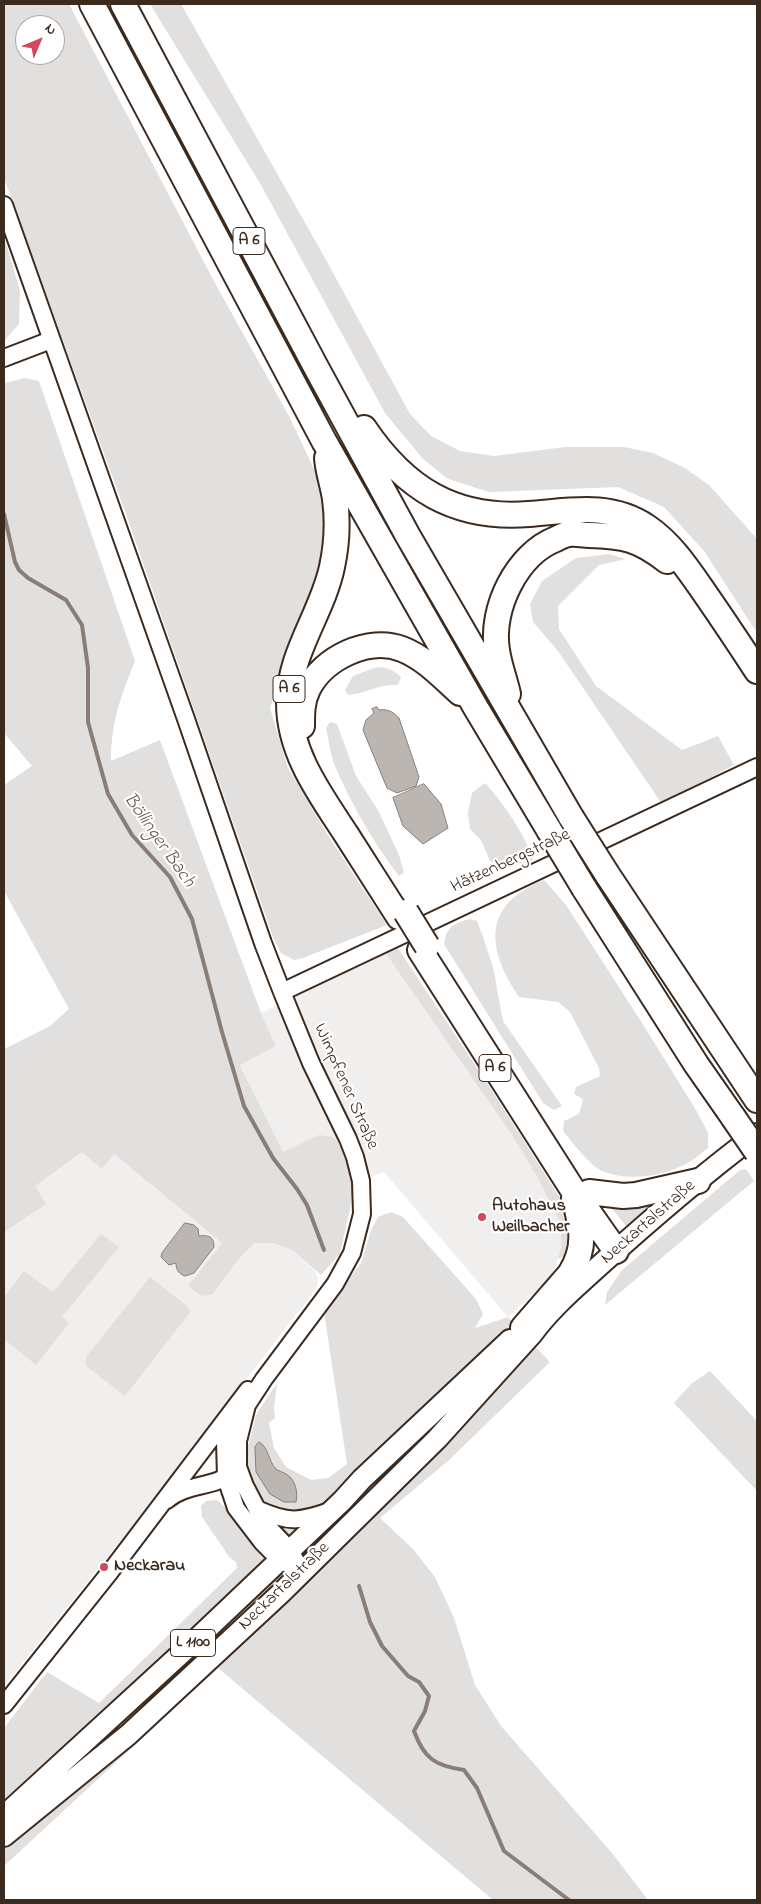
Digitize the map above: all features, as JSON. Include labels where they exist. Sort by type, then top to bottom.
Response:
[{"type":"highway","name":"A 6","points":[[92,4],[324,441],[476,708],[584,888],[696,1064],[757,1152]]},
{"type":"highway","name":"A 6","points":[[123,4],[408,536],[516,725],[607,874],[757,1100]]},
{"type":"highway","points":[[317,369],[392,464],[422,490],[438,499],[454,506],[487,514],[603,510],[616,513],[647,527],[663,540],[692,576],[757,671]]},
{"type":"highway","name":"A 6","points":[[324,441],[334,497],[337,526],[336,546],[326,587],[303,640],[292,675],[289,705],[292,729],[301,758],[319,793],[402,914]]},
{"type":"highway","points":[[516,725],[496,649],[498,618],[510,581],[525,560],[544,543],[569,534],[622,537],[639,542],[668,561],[702,603],[757,684]]},
{"type":"highway","points":[[476,708],[417,656],[401,649],[385,646],[367,647],[345,653],[313,680],[303,703],[302,726],[309,754],[326,788],[402,914],[566,1162],[580,1189],[621,1245]]},
{"type":"highway","points":[[580,1189],[623,1196],[636,1196],[698,1180]]},
{"type":"highway","points":[[523,1328],[570,1274],[579,1254],[582,1239],[580,1189]]},
{"type":"main road","name":"Neckartalstraße","points":[[4,1836],[128,1735],[302,1573],[437,1439],[532,1334],[545,1316],[621,1245],[698,1180],[757,1134]]},
{"type":"main road","name":"Neckartalstraße","points":[[4,1816],[186,1649],[362,1479],[523,1328],[545,1316]]},
{"type":"street","name":"Wimpfener Straße","points":[[4,204],[282,992],[312,1063],[348,1139],[361,1182],[360,1228],[352,1253],[335,1284],[264,1379],[247,1405],[238,1441],[238,1467],[226,1478],[179,1492],[152,1515]]},
{"type":"street","points":[[4,358],[51,340]]},
{"type":"street","name":"Hätzenbergstraße","points":[[282,992],[757,767]]},
{"type":"street","name":"Wimpfener Straße","points":[[4,1705],[110,1572],[232,1410],[335,1284]]},
{"type":"street","name":"Wimpfener Straße","points":[[232,1410],[225,1441],[226,1478],[236,1508],[262,1542],[285,1555],[302,1573]]},
{"type":"street","points":[[238,1467],[256,1509],[285,1555]]},
{"type":"street","points":[[256,1509],[274,1517],[292,1520],[307,1519],[337,1505]]},
{"type":"shaded area","points":[[4,4],[69,4],[216,285],[289,416],[315,471],[325,502],[329,532],[310,607],[295,627],[270,708],[288,768],[329,837],[387,925],[303,958],[294,960],[281,953],[273,937],[127,517],[4,178]]},
{"type":"shaded area","points":[[150,4],[181,4],[325,258],[410,414],[431,436],[460,451],[494,456],[565,447],[624,447],[653,453],[685,468],[709,485],[757,539],[757,633],[704,551],[664,507],[618,487],[489,492],[448,479],[423,459],[385,413],[261,185]]},
{"type":"shaded area","points":[[4,236],[20,291],[19,324],[4,341]]},
{"type":"shaded area","points":[[25,378],[39,381],[135,661],[125,686],[115,721],[111,761],[160,740],[261,1013],[276,1046],[240,1065],[283,1152],[319,1135],[333,1137],[343,1149],[354,1183],[350,1209],[340,1254],[321,1275],[292,1250],[274,1243],[255,1243],[237,1261],[213,1294],[202,1296],[188,1286],[222,1243],[114,1154],[102,1169],[82,1152],[35,1186],[46,1204],[4,1232],[4,1049],[50,1026],[69,1009],[4,891],[4,785],[32,766],[4,733],[4,380],[5,383]]},
{"type":"shaded area","points":[[609,554],[626,559],[599,565],[558,606],[559,629],[596,686],[682,750],[718,736],[734,765],[662,804],[558,651],[533,622],[530,604],[542,581],[576,558]]},
{"type":"shaded area","points":[[377,667],[387,668],[401,677],[398,685],[384,686],[348,695],[345,690],[353,676]]},
{"type":"shaded area","points":[[377,707],[379,710],[390,711],[399,718],[419,777],[416,786],[397,793],[387,788],[363,730],[366,720],[374,713],[372,709]]},
{"type":"shaded area","points":[[330,722],[337,724],[356,776],[379,812],[399,855],[404,873],[399,876],[372,837],[341,780],[332,757],[326,728]]},
{"type":"shaded area","points":[[485,783],[513,820],[525,840],[533,860],[512,865],[490,861],[481,840],[470,829],[468,813],[472,793]]},
{"type":"shaded area","points":[[424,784],[441,804],[448,828],[423,844],[403,826],[393,798]]},
{"type":"shaded area","points":[[544,880],[566,905],[644,1026],[696,1110],[708,1133],[708,1148],[686,1164],[655,1175],[632,1177],[610,1174],[600,1170],[591,1163],[563,1131],[564,1121],[579,1114],[583,1099],[574,1094],[576,1087],[600,1076],[599,1068],[570,1012],[558,1002],[519,997],[500,961],[496,945],[496,929],[500,915],[509,902],[524,890]]},
{"type":"shaded area","points":[[470,919],[477,921],[493,967],[503,1021],[562,1106],[554,1110],[543,1103],[444,944],[447,933],[452,926]]},
{"type":"shaded area","points":[[398,948],[560,1198],[568,1226],[566,1255],[558,1259],[561,1246],[561,1224],[537,1177],[512,1135],[386,954]]},
{"type":"shaded area","name":"Autohaus Weilbacher","points":[[386,954],[512,1135],[537,1177],[561,1224],[561,1246],[556,1267],[547,1281],[508,1317],[384,1172],[354,1183],[283,1152],[240,1064],[276,1046],[261,1013]]},
{"type":"shaded area","points":[[82,1152],[114,1154],[222,1243],[188,1286],[213,1294],[237,1261],[255,1243],[274,1243],[292,1250],[316,1272],[318,1279],[317,1287],[150,1504],[4,1686],[4,1207]]},
{"type":"shaded area","points":[[746,1169],[754,1181],[605,1305],[607,1292],[622,1270],[740,1170]]},
{"type":"shaded area","points":[[658,1202],[627,1227],[608,1204]]},
{"type":"shaded area","points":[[391,1212],[403,1217],[476,1299],[483,1314],[475,1328],[508,1317],[550,1362],[448,1461],[380,1518],[413,1549],[435,1577],[454,1618],[475,1685],[501,1726],[612,1853],[648,1900],[493,1900],[218,1668],[4,1866],[4,1728],[47,1672],[99,1703],[237,1568],[236,1562],[230,1558],[202,1517],[201,1506],[206,1501],[217,1500],[228,1510],[257,1548],[251,1484],[245,1464],[244,1445],[249,1444],[256,1415],[277,1383],[274,1408],[275,1418],[269,1423],[274,1448],[286,1467],[311,1480],[328,1478],[347,1464],[324,1312],[361,1263],[371,1230],[378,1217]]},
{"type":"shaded area","points":[[185,1223],[194,1225],[198,1229],[199,1236],[212,1238],[214,1247],[194,1273],[185,1276],[178,1271],[176,1263],[169,1265],[161,1257]]},
{"type":"shaded area","points":[[101,1234],[119,1247],[62,1317],[69,1323],[36,1365],[4,1339],[4,1297],[24,1271],[53,1292]]},
{"type":"shaded area","points":[[150,1277],[191,1311],[125,1396],[86,1366],[86,1357]]},
{"type":"shaded area","points":[[710,1371],[757,1421],[757,1491],[674,1403],[692,1383]]},
{"type":"shaded area","points":[[259,1442],[265,1447],[276,1469],[286,1474],[294,1483],[297,1494],[296,1502],[284,1502],[270,1494],[256,1472],[255,1447]]},
{"type":"waterway","name":"Böllinger Bach","points":[[4,514],[15,562],[19,570],[28,578],[66,600],[82,625],[88,668],[88,722],[108,794],[132,835],[170,877],[192,919],[244,1106],[273,1158],[307,1205],[324,1250]]},
{"type":"waterway","name":"Böllinger Bach","points":[[359,1586],[370,1622],[382,1646],[408,1676],[419,1682],[429,1696],[425,1711],[414,1731],[422,1748],[432,1760],[446,1766],[464,1770],[477,1788],[504,1851],[569,1900]]},
{"type":"place","name":"Autohaus Weilbacher","points":[[482,1217]]},
{"type":"place","name":"Neckarau","points":[[104,1567]]}]
